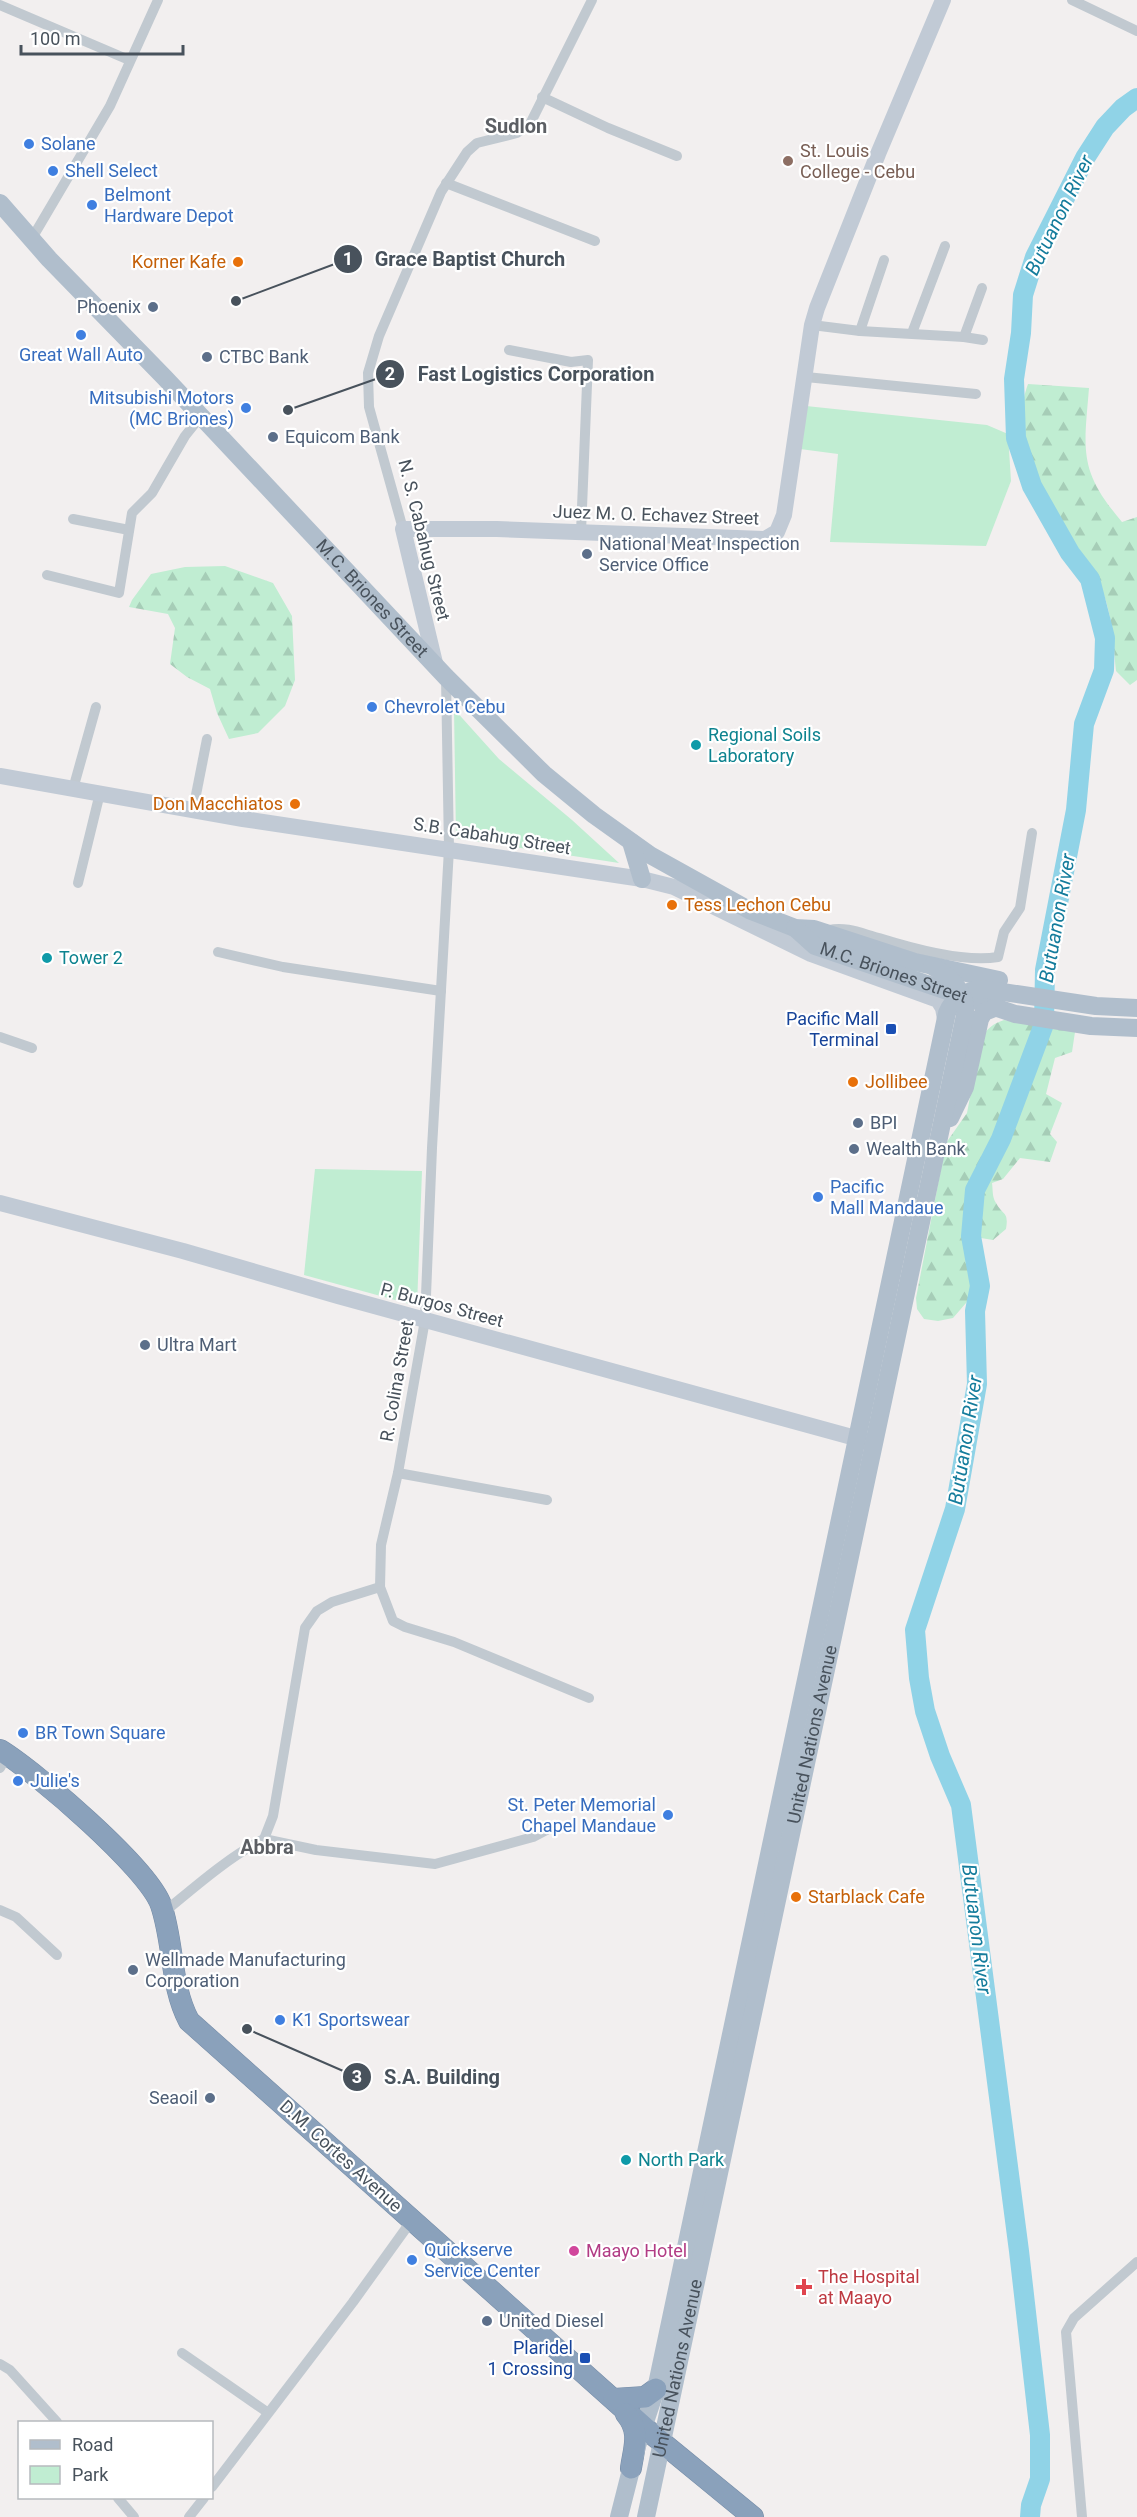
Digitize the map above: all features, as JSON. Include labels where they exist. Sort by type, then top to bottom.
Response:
[{"type":"highway","name":"D.M. Cortes Avenue","points":[[2,1758],[39,1779],[128,1860],[153,1891],[163,1912],[180,2001],[189,2021],[615,2399],[643,2427],[753,2517]]},
{"type":"highway","points":[[615,2399],[645,2397],[656,2389]]},
{"type":"highway","points":[[615,2399],[635,2427],[631,2468]]},
{"type":"main road","name":"M.C. Briones Street","points":[[0,203],[31,240],[201,416],[441,672],[544,774],[631,842],[735,903],[795,928],[822,932],[932,966],[1019,989]]},
{"type":"main road","points":[[631,842],[642,879]]},
{"type":"main road","name":"M.C. Briones Street","points":[[795,928],[815,946],[962,994],[1015,1014],[1076,1024],[1137,1028]]},
{"type":"main road","points":[[932,966],[950,979],[962,994]]},
{"type":"main road","points":[[945,1019],[953,1002],[962,994],[983,989],[1019,989],[1137,1008]]},
{"type":"main road","name":"United Nations Avenue","points":[[619,2517],[631,2468],[656,2389],[865,1441],[938,1144],[965,1015],[966,1004],[962,994]]},
{"type":"main road","points":[[1083,999],[1137,999]]},
{"type":"main road","points":[[938,1144],[965,1087],[980,1019],[984,1012],[997,1007]]},
{"type":"main road","name":"United Nations Avenue","points":[[646,2517],[663,2444],[865,1441],[945,1019]]},
{"type":"street","points":[[31,240],[110,106],[158,0]]},
{"type":"street","name":"N. S. Cabahug Street","points":[[441,672],[369,407],[368,373],[379,336],[446,183],[477,142],[517,134],[530,124],[592,0]]},
{"type":"street","name":"Juez M. O. Echavez Street","points":[[403,529],[581,532],[765,539],[772,536],[780,527],[784,515],[812,325],[871,171],[943,0]]},
{"type":"street","points":[[1072,0],[1137,31]]},
{"type":"street","points":[[0,5],[129,60]]},
{"type":"street","points":[[542,97],[608,128],[677,156]]},
{"type":"street","points":[[446,183],[595,241]]},
{"type":"street","points":[[912,333],[945,246]]},
{"type":"street","points":[[860,331],[884,260]]},
{"type":"street","points":[[964,337],[982,288]]},
{"type":"street","points":[[812,325],[983,340]]},
{"type":"street","points":[[509,350],[572,362],[588,360],[581,532]]},
{"type":"street","points":[[806,377],[976,394]]},
{"type":"street","points":[[47,575],[119,594],[132,513],[152,493],[185,436],[201,416]]},
{"type":"street","points":[[73,519],[129,530]]},
{"type":"street","name":"R. Colina Street","points":[[380,1587],[381,1545],[398,1473],[425,1320],[449,849],[441,672]]},
{"type":"street","points":[[73,789],[96,707]]},
{"type":"street","points":[[193,810],[207,739]]},
{"type":"street","name":"S.B. Cabahug Street","points":[[0,776],[193,810],[642,879],[675,887],[810,954],[938,1000],[943,1008],[945,1019]]},
{"type":"street","points":[[78,883],[100,793]]},
{"type":"street","points":[[822,932],[844,928],[927,951],[986,959],[998,957],[1004,932],[1020,908],[1032,833]]},
{"type":"street","points":[[218,952],[283,967],[441,991]]},
{"type":"street","points":[[0,1037],[32,1048]]},
{"type":"street","name":"P. Burgos Street","points":[[0,1203],[183,1251],[865,1441]]},
{"type":"street","points":[[398,1473],[547,1500]]},
{"type":"street","points":[[264,1839],[273,1816],[305,1628],[317,1611],[332,1602],[380,1587],[393,1621],[454,1642],[589,1698]]},
{"type":"street","points":[[163,1912],[247,1847],[264,1839],[316,1850],[435,1864],[533,1837],[552,1827]]},
{"type":"street","points":[[0,1910],[16,1917],[57,1954]]},
{"type":"street","points":[[213,2486],[353,2302],[412,2220]]},
{"type":"street","points":[[1082,2517],[1066,2332],[1074,2318],[1137,2262]]},
{"type":"street","points":[[182,2353],[267,2412]]},
{"type":"street","points":[[0,2364],[10,2370],[56,2421]]},
{"type":"street","points":[[119,2499],[134,2517]]},
{"type":"street","points":[[189,2517],[203,2499]]},
{"type":"green space","points":[[1028,384],[1089,388],[1086,444],[1091,473],[1108,504],[1122,522],[1137,517],[1137,680],[1130,685],[1116,671],[1111,621],[1100,585],[1092,570],[1071,545],[1057,522],[1041,493],[1023,450],[1020,424]]},
{"type":"green space","points":[[806,406],[987,425],[1008,434],[1011,481],[986,546],[830,542],[838,454],[800,449]]},
{"type":"green space","points":[[225,566],[273,583],[292,616],[295,680],[285,706],[258,733],[229,739],[217,713],[210,689],[187,677],[170,664],[175,628],[168,614],[129,607],[151,574],[185,567]]},
{"type":"green space","points":[[454,709],[499,759],[619,863],[456,838]]},
{"type":"green space","points":[[1004,1020],[1075,1032],[1072,1052],[1055,1058],[1046,1094],[1062,1103],[1050,1134],[1057,1142],[1050,1162],[1020,1158],[1003,1179],[992,1183],[995,1201],[1006,1216],[1006,1229],[993,1240],[981,1238],[974,1244],[973,1295],[953,1318],[938,1321],[924,1319],[917,1309],[916,1298],[946,1143],[967,1113],[981,1039],[991,1027]]},
{"type":"green space","points":[[315,1169],[422,1171],[417,1306],[304,1275]]},
{"type":"waterway","name":"Butuanon River","points":[[1030,2517],[1031,2505],[1040,2479],[1040,2435],[1019,2251],[961,1805],[940,1756],[925,1711],[919,1678],[915,1630],[955,1509],[977,1384],[975,1311],[980,1286],[971,1236],[975,1190],[1001,1139],[1044,1024],[1045,970],[1076,810],[1084,724],[1104,670],[1105,638],[1090,579],[1070,553],[1032,486],[1016,438],[1014,379],[1021,333],[1023,295],[1035,257],[1085,158],[1105,127],[1123,108],[1137,98]]},
{"type":"place","name":"Solane","points":[[29,144]]},
{"type":"place","name":"St. Louis College - Cebu","points":[[788,161]]},
{"type":"place","name":"Shell Select","points":[[53,171]]},
{"type":"place","name":"Belmont Hardware Depot","points":[[92,205]]},
{"type":"place","name":"Korner Kafe","points":[[238,262]]},
{"type":"place","name":"Grace Baptist Church","points":[[236,301]]},
{"type":"place","name":"Phoenix","points":[[153,307]]},
{"type":"place","name":"Great Wall Auto","points":[[81,335]]},
{"type":"place","name":"CTBC Bank","points":[[207,357]]},
{"type":"place","name":"Mitsubishi Motors (MC Briones)","points":[[246,408]]},
{"type":"place","name":"Fast Logistics Corporation","points":[[288,410]]},
{"type":"place","name":"Equicom Bank","points":[[273,437]]},
{"type":"place","name":"National Meat Inspection Service Office","points":[[587,554]]},
{"type":"place","name":"Chevrolet Cebu","points":[[372,707]]},
{"type":"place","name":"Regional Soils Laboratory","points":[[696,745]]},
{"type":"place","name":"Don Macchiatos","points":[[295,804]]},
{"type":"place","name":"Tess Lechon Cebu","points":[[672,905]]},
{"type":"place","name":"Tower 2","points":[[47,958]]},
{"type":"place","name":"Pacific Mall Terminal","points":[[891,1029]]},
{"type":"place","name":"Jollibee","points":[[853,1082]]},
{"type":"place","name":"BPI","points":[[858,1123]]},
{"type":"place","name":"Wealth Bank","points":[[854,1149]]},
{"type":"place","name":"Pacific Mall Mandaue","points":[[818,1197]]},
{"type":"place","name":"Ultra Mart","points":[[145,1345]]},
{"type":"place","name":"BR Town Square","points":[[23,1733]]},
{"type":"place","name":"Julie's","points":[[18,1781]]},
{"type":"place","name":"St. Peter Memorial Chapel Mandaue","points":[[668,1815]]},
{"type":"place","name":"Starblack Cafe","points":[[796,1897]]},
{"type":"place","name":"Wellmade Manufacturing Corporation","points":[[133,1970]]},
{"type":"place","name":"K1 Sportswear","points":[[280,2020]]},
{"type":"place","name":"S.A. Building","points":[[247,2029]]},
{"type":"place","name":"Seaoil","points":[[210,2098]]},
{"type":"place","name":"North Park","points":[[626,2160]]},
{"type":"place","name":"Maayo Hotel","points":[[574,2251]]},
{"type":"place","name":"Quickserve Service Center","points":[[412,2260]]},
{"type":"place","name":"The Hospital at Maayo","points":[[804,2287]]},
{"type":"place","name":"United Diesel","points":[[487,2321]]},
{"type":"place","name":"Plaridel 1 Crossing","points":[[585,2358]]},
{"type":"district","name":"Sudlon","points":[[516,126]]},
{"type":"district","name":"Abbra","points":[[267,1847]]}]
